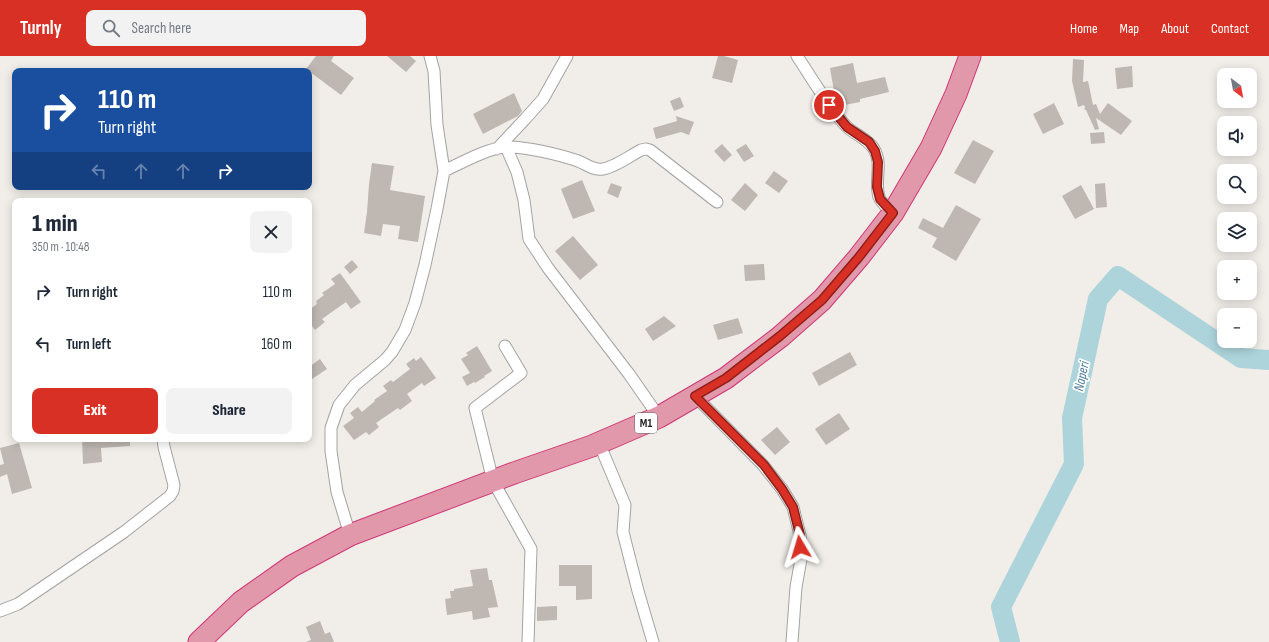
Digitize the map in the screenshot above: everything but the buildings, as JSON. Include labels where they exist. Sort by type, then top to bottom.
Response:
[{"type":"highway","name":"M1","points":[[199,642],[241,602],[292,566],[350,535],[599,443],[659,417],[726,378],[780,336],[822,300],[859,257],[893,213],[931,148],[956,94],[970,56]]},
{"type":"street","points":[[350,535],[337,492],[331,451],[331,428],[339,405],[355,386],[392,352],[405,330],[415,303],[425,265],[444,171],[437,125],[434,71],[430,56]]},
{"type":"street","points":[[501,148],[543,99],[567,56]]},
{"type":"street","points":[[797,56],[829,105],[847,127],[869,142],[875,151],[878,162],[877,187],[880,199],[893,213]]},
{"type":"street","points":[[444,171],[479,155],[501,148],[532,150],[578,161],[602,170],[641,150],[646,149],[650,150],[717,202]]},
{"type":"street","points":[[501,148],[517,172],[524,200],[530,239],[548,268],[629,374],[659,417]]},
{"type":"street","points":[[505,346],[522,373],[475,408],[493,481],[530,549],[528,642]]},
{"type":"street","points":[[695,396],[764,465],[793,507],[800,535],[801,559],[796,587],[792,642]]},
{"type":"street","points":[[0,611],[18,604],[124,532],[170,496],[174,485],[163,442]]},
{"type":"street","points":[[599,443],[625,505],[623,532],[653,642]]},
{"type":"waterway","name":"Naperi","points":[[1010,642],[1001,607],[1074,464],[1072,418],[1098,299],[1118,276],[1241,358],[1269,360]]},
{"type":"route","points":[[800,547],[800,535],[793,507],[782,489],[764,465],[695,396],[726,378],[780,336],[822,300],[859,257],[893,213],[880,199],[877,187],[878,162],[875,151],[869,142],[847,127],[829,105]]}]
